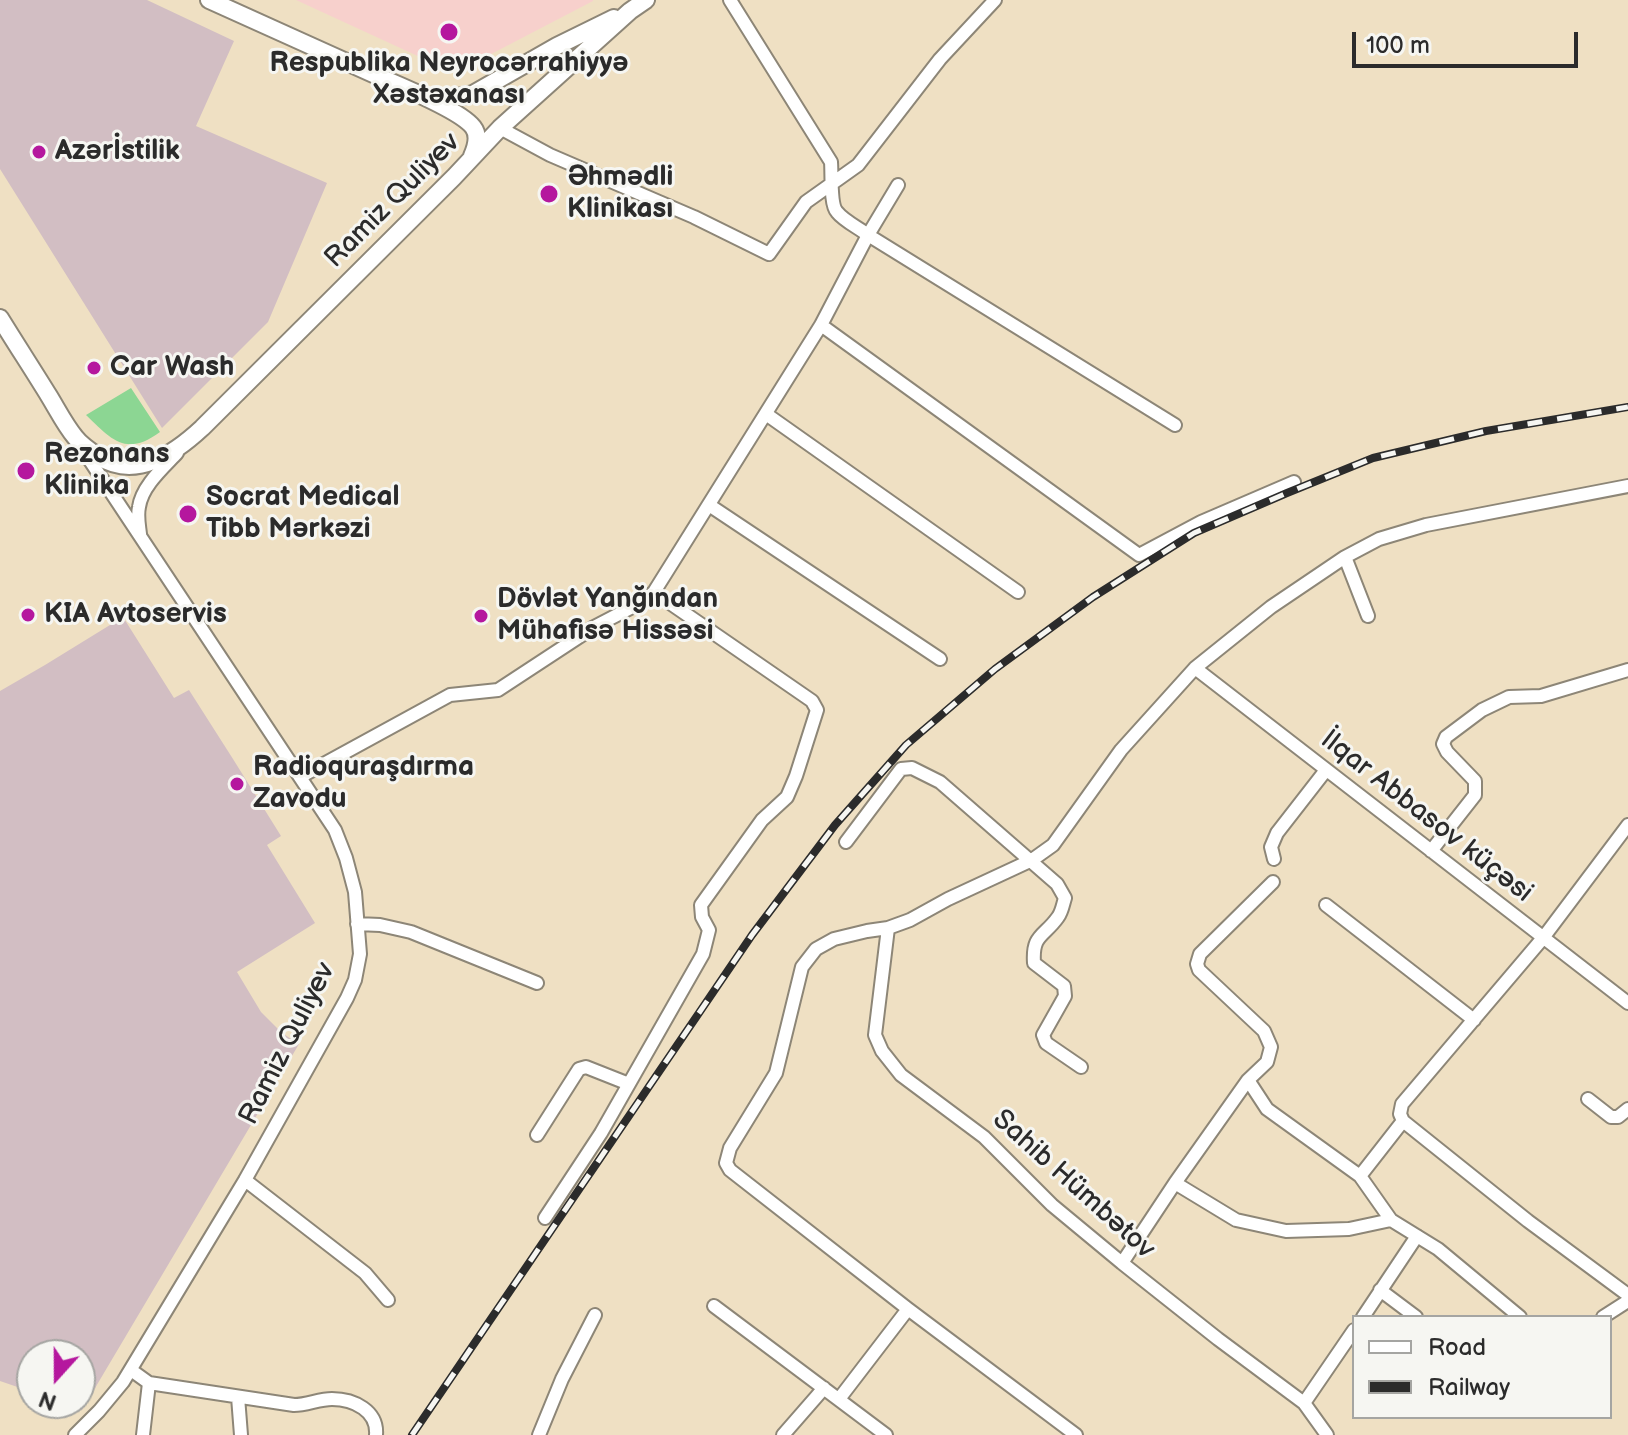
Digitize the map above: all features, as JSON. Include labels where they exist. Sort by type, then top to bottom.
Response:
[{"type":"main road","points":[[209,0],[500,128]]},
{"type":"main road","name":"Ramiz Quliyev","points":[[76,439],[105,461],[133,466],[159,460],[183,446],[500,128],[646,0]]},
{"type":"main road","points":[[425,97],[446,99],[473,94],[557,46],[630,11]]},
{"type":"main road","points":[[425,97],[472,125],[477,140],[469,161]]},
{"type":"main road","points":[[0,318],[76,439]]},
{"type":"street","points":[[730,0],[831,162],[832,204],[838,213],[868,235],[1175,425]]},
{"type":"street","points":[[500,128],[550,155],[694,217],[769,254],[806,202],[858,165],[940,59],[995,0]]},
{"type":"street","points":[[300,777],[450,695],[498,690],[654,592],[821,325],[898,185]]},
{"type":"street","points":[[821,325],[1139,555],[1201,522],[1294,482]]},
{"type":"street","points":[[766,414],[1018,592]]},
{"type":"street","name":"Ramiz Quliyev","points":[[75,1435],[99,1411],[131,1370],[245,1180],[347,998],[355,980],[360,954],[355,892],[335,830],[76,439]]},
{"type":"street","points":[[140,537],[138,511],[142,496],[183,446]]},
{"type":"street","points":[[1076,1435],[730,1170],[726,1163],[730,1148],[776,1073],[802,967],[816,949],[834,939],[888,928],[910,920],[1032,860],[1053,845],[1121,750],[1195,668],[1271,607],[1345,557],[1379,539],[1426,525],[1628,486]]},
{"type":"street","points":[[709,505],[940,659]]},
{"type":"street","points":[[1345,557],[1368,616]]},
{"type":"street","points":[[545,1218],[601,1133],[703,954],[709,930],[702,917],[701,905],[762,820],[787,797],[817,710],[812,701],[654,592]]},
{"type":"street","name":"İlqar Abbasov küçəsi","points":[[1195,668],[1628,1003]]},
{"type":"street","points":[[1431,851],[1475,795],[1475,781],[1447,752],[1443,744],[1446,737],[1482,710],[1509,697],[1541,696],[1628,670]]},
{"type":"street","points":[[846,842],[901,769],[912,768],[940,782],[1032,860],[1057,884],[1065,898],[1061,914],[1033,949],[1034,963],[1064,986],[1065,996],[1043,1035],[1046,1043],[1081,1067]]},
{"type":"street","points":[[1274,859],[1271,847],[1277,833],[1326,770]]},
{"type":"street","points":[[1628,825],[1543,938],[1402,1104],[1400,1114],[1403,1121],[1528,1221],[1628,1295]]},
{"type":"street","points":[[1122,1263],[1248,1080],[1267,1062],[1271,1047],[1264,1031],[1199,970],[1197,964],[1200,954],[1273,882]]},
{"type":"street","points":[[1326,905],[1474,1020]]},
{"type":"street","points":[[357,924],[411,932],[537,983]]},
{"type":"street","name":"Sahib Hümbətov","points":[[888,928],[875,1035],[882,1051],[901,1075],[984,1137],[1052,1205],[1122,1263],[1304,1403],[1326,1435]]},
{"type":"street","points":[[537,1135],[579,1069],[586,1067],[629,1084]]},
{"type":"street","points":[[1248,1080],[1267,1109],[1360,1176],[1391,1220],[1438,1249],[1518,1315]]},
{"type":"street","points":[[1588,1099],[1611,1117],[1618,1117],[1628,1109]]},
{"type":"street","points":[[1360,1176],[1403,1121]]},
{"type":"street","points":[[245,1180],[365,1273],[388,1300]]},
{"type":"street","points":[[1175,1183],[1236,1220],[1286,1231],[1349,1229],[1391,1220]]},
{"type":"street","points":[[1364,1315],[1417,1236]]},
{"type":"street","points":[[1380,1290],[1413,1315]]},
{"type":"street","points":[[1606,1315],[1628,1301]]},
{"type":"street","points":[[714,1306],[886,1435]]},
{"type":"street","points":[[839,1399],[908,1309]]},
{"type":"street","points":[[539,1435],[562,1379],[595,1315]]},
{"type":"street","points":[[1304,1403],[1352,1333]]},
{"type":"street","points":[[131,1370],[149,1383],[294,1405],[331,1399],[350,1401],[372,1416],[377,1427],[376,1435]]},
{"type":"street","points":[[143,1435],[149,1383]]},
{"type":"street","points":[[783,1435],[824,1388]]},
{"type":"street","points":[[238,1397],[241,1435]]},
{"type":"shaded area","name":"Azərİstilik","points":[[0,0],[147,0],[234,41],[196,126],[327,183],[268,322],[162,428],[0,169]]},
{"type":"shaded area","name":"Respublika Neyrocərrahiyyə Xəstəxanası","points":[[296,0],[593,1],[472,64],[451,66],[435,64]]},
{"type":"shaded area","points":[[123,617],[174,698],[189,690],[233,759],[281,836],[267,845],[315,923],[237,972],[261,1012],[282,1033],[299,1044],[96,1386],[96,1339],[16,1339],[16,1386],[0,1381],[0,691]]},
{"type":"green space","points":[[131,388],[160,432],[138,443],[128,444],[112,438],[86,415]]},
{"type":"railway","points":[[412,1435],[752,935],[835,825],[906,745],[995,669],[1093,597],[1194,533],[1287,493],[1373,458],[1486,431],[1628,407]]},
{"type":"place","name":"Respublika Neyrocərrahiyyə Xəstəxanası","points":[[449,32]]},
{"type":"place","name":"Azərİstilik","points":[[39,152]]},
{"type":"place","name":"Əhmədli Klinikası","points":[[549,194]]},
{"type":"place","name":"Car Wash","points":[[94,368]]},
{"type":"place","name":"Rezonans Klinika","points":[[26,471]]},
{"type":"place","name":"Socrat Medical Tibb Mərkəzi","points":[[188,514]]},
{"type":"place","name":"KIA Avtoservis","points":[[28,615]]},
{"type":"place","name":"Dövlət Yanğından Mühafisə Hissəsi","points":[[481,616]]},
{"type":"place","name":"Radioquraşdırma Zavodu","points":[[237,784]]}]
